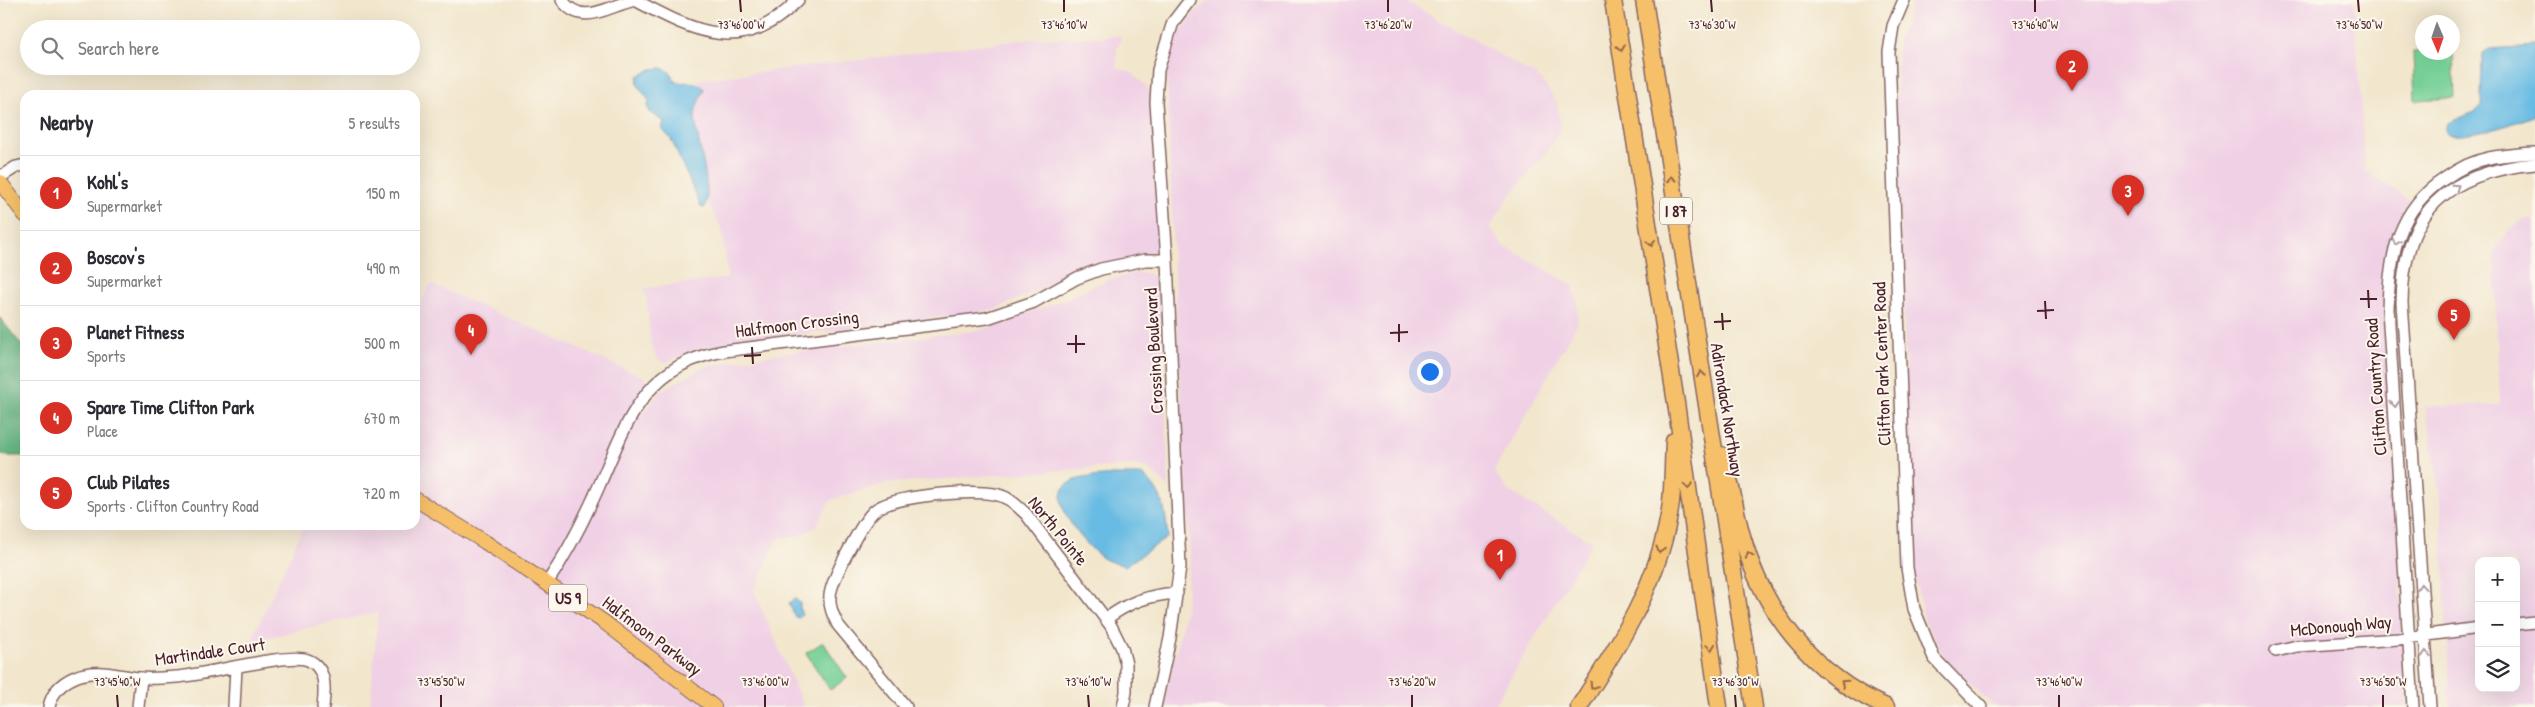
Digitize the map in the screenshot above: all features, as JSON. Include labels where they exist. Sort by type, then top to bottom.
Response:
[{"type":"highway","name":"I 87","points":[[1613,0],[1676,403],[1719,707]]},
{"type":"highway","name":"Adirondack Northway","points":[[1644,0],[1708,422],[1754,707]]},
{"type":"highway","points":[[1579,707],[1636,614],[1656,565],[1671,503],[1676,403]]},
{"type":"highway","points":[[1708,422],[1726,468],[1742,537],[1770,606],[1806,652],[1823,668],[1845,685],[1886,707]]},
{"type":"main road","points":[[0,182],[20,208]]},
{"type":"main road","name":"Halfmoon Parkway","points":[[420,502],[485,542],[604,622],[714,707]]},
{"type":"street","points":[[562,0],[572,10],[592,15],[616,4],[636,0],[692,27],[726,34],[744,33],[762,28],[784,14],[798,0]]},
{"type":"street","name":"Crossing Boulevard","points":[[1155,707],[1177,593],[1180,567],[1167,260],[1156,102],[1158,70],[1173,22],[1190,0]]},
{"type":"street","name":"Clifton Park Center Road","points":[[1904,0],[1893,26],[1889,52],[1907,568],[1914,609],[1934,658],[1981,707]]},
{"type":"street","name":"Clifton Country Road","points":[[2413,707],[2388,309],[2389,277],[2394,248],[2405,219],[2419,200],[2436,184],[2461,167],[2488,158],[2535,153]]},
{"type":"street","name":"Clifton Country Road","points":[[2430,707],[2402,303],[2406,255],[2421,220],[2437,201],[2457,185],[2477,175],[2499,169],[2535,164]]},
{"type":"street","points":[[0,177],[20,166]]},
{"type":"street","name":"Halfmoon Crossing","points":[[546,583],[562,561],[585,518],[636,406],[653,386],[685,362],[702,354],[987,318],[1034,302],[1077,278],[1101,269],[1145,260],[1167,260]]},
{"type":"street","name":"North Pointe","points":[[906,707],[838,625],[830,611],[830,595],[833,583],[851,546],[874,512],[886,505],[914,498],[955,493],[995,494],[1009,499],[1026,514],[1106,619],[1122,648],[1126,664],[1126,692],[1123,707]]},
{"type":"street","points":[[1106,619],[1133,601],[1147,596],[1177,593]]},
{"type":"street","points":[[2520,624],[2535,622]]},
{"type":"street","name":"McDonough Way","points":[[2276,651],[2297,646],[2409,638],[2475,629]]},
{"type":"street","name":"Martindale Court","points":[[49,707],[57,687],[76,677],[96,672],[140,678],[178,677],[288,658],[310,661],[323,675],[323,707]]},
{"type":"street","points":[[234,707],[236,668]]},
{"type":"street","points":[[138,707],[140,678]]},
{"type":"shaded area","points":[[1209,0],[1404,0],[1540,78],[1557,102],[1561,126],[1548,150],[1509,197],[1490,228],[1503,245],[1573,285],[1578,307],[1577,324],[1494,471],[1507,490],[1592,542],[1493,707],[1163,707],[1185,613],[1190,559],[1173,253],[1167,73],[1176,37],[1195,12]]},
{"type":"shaded area","points":[[1914,0],[2354,0],[2365,170],[2413,202],[2392,241],[2384,292],[2407,707],[1995,707],[1948,663],[1925,622],[1913,569],[1896,108],[1898,40]]},
{"type":"shaded area","points":[[1122,36],[1117,47],[1117,67],[1131,72],[1147,87],[1150,95],[1159,250],[1064,278],[994,310],[705,347],[664,363],[656,357],[651,345],[645,288],[728,278],[722,230],[706,199],[705,170],[698,144],[695,114],[704,89],[697,80],[1027,39]]},
{"type":"shaded area","points":[[2524,220],[2535,220],[2535,707],[2450,707],[2441,509],[2425,406],[2500,405],[2494,258],[2498,245],[2508,231]]},
{"type":"shaded area","points":[[1136,273],[1147,273],[1159,280],[1169,488],[1149,469],[1135,465],[887,483],[831,500],[815,528],[797,536],[777,539],[754,591],[804,707],[370,707],[378,612],[251,641],[302,530],[420,530],[420,303],[431,284],[646,378],[640,417],[661,391],[703,367],[776,354],[981,330],[1066,299],[1105,281]]},
{"type":"green space","points":[[2413,52],[2415,52],[2415,60],[2453,60],[2455,98],[2415,100]]},
{"type":"green space","points":[[0,318],[20,343],[20,456],[6,456],[0,453]]},
{"type":"green space","points":[[823,642],[847,678],[830,690],[806,653]]},
{"type":"water","points":[[2535,46],[2535,115],[2478,133],[2465,135],[2447,134],[2445,129],[2448,123],[2474,112],[2481,106],[2482,53],[2490,49]]},
{"type":"water","points":[[662,68],[671,73],[674,81],[694,83],[704,89],[695,115],[706,176],[707,188],[704,208],[701,207],[671,139],[662,129],[664,122],[650,112],[647,106],[650,102],[637,84],[638,76],[652,69]]},
{"type":"water","points":[[1112,475],[1143,475],[1159,496],[1166,518],[1168,537],[1125,566],[1103,558],[1093,550],[1069,520],[1063,509],[1061,498],[1063,489],[1075,480]]},
{"type":"water","points":[[794,598],[800,603],[802,615],[799,618],[795,617],[789,603]]},
{"type":"place","name":"Boscov's","points":[[2072,91]]},
{"type":"place","name":"Planet Fitness","points":[[2128,216]]},
{"type":"place","name":"Club Pilates","points":[[2454,340]]},
{"type":"place","name":"Spare Time Clifton Park","points":[[471,355]]},
{"type":"place","name":"Kohl's","points":[[1500,580]]}]
